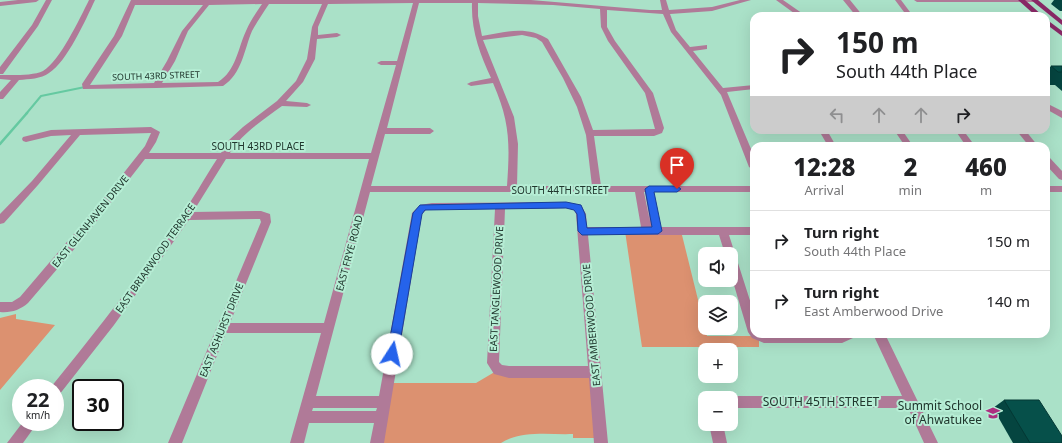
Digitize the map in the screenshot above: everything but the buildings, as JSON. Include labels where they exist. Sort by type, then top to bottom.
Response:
[{"type":"main road","points":[[1021,0],[1035,12]]},
{"type":"main road","points":[[1034,0],[1049,12]]},
{"type":"main road","points":[[1050,13],[1062,23]]},
{"type":"main road","points":[[1050,24],[1062,34]]},
{"type":"street","points":[[0,4],[36,0]]},
{"type":"street","points":[[0,72],[35,26],[49,0]]},
{"type":"street","points":[[0,77],[45,73],[50,69],[73,36],[92,0]]},
{"type":"street","points":[[663,0],[673,31],[722,90],[750,157]]},
{"type":"street","points":[[133,2],[520,1],[666,12],[691,12],[723,9],[748,0]]},
{"type":"street","points":[[779,0],[797,12]]},
{"type":"street","points":[[846,0],[856,12]]},
{"type":"street","points":[[898,0],[907,12]]},
{"type":"street","points":[[917,0],[1034,0]]},
{"type":"street","name":"EAST FRYE ROAD","points":[[297,443],[417,1]]},
{"type":"street","points":[[475,1],[474,17],[479,38],[507,109],[513,132],[512,190]]},
{"type":"street","name":"SOUTH 43RD STREET","points":[[133,2],[118,36],[86,84],[86,87],[220,84],[226,82],[230,79],[250,30],[267,2]]},
{"type":"street","points":[[156,86],[171,62],[185,31],[208,2]]},
{"type":"street","name":"EAST BRIARWOOD TERRACE","points":[[64,380],[132,293],[186,216],[222,157],[249,122],[280,102],[296,86],[304,75],[311,59],[317,21],[326,2]]},
{"type":"street","points":[[590,133],[654,133],[659,131],[660,128],[649,93],[612,41],[604,27],[604,7]]},
{"type":"street","points":[[479,38],[524,33],[542,37],[577,98],[585,115],[590,133],[597,190]]},
{"type":"street","points":[[314,37],[337,35]]},
{"type":"street","points":[[688,49],[704,47]]},
{"type":"street","points":[[381,63],[400,63]]},
{"type":"street","points":[[0,97],[18,76]]},
{"type":"street","points":[[471,84],[495,80]]},
{"type":"street","points":[[722,90],[750,87]]},
{"type":"street","points":[[280,102],[291,105],[307,105]]},
{"type":"street","points":[[1050,110],[1062,115]]},
{"type":"street","name":"EAST GLENHAVEN DRIVE","points":[[0,307],[7,308],[17,306],[34,289],[89,224],[141,156],[155,136],[156,132],[151,130],[78,132]]},
{"type":"street","points":[[381,131],[430,131]]},
{"type":"street","points":[[26,139],[51,133],[78,132]]},
{"type":"street","points":[[0,220],[4,211],[41,176],[78,132]]},
{"type":"street","points":[[825,134],[830,142]]},
{"type":"street","points":[[961,134],[968,142]]},
{"type":"street","points":[[1024,134],[1030,142]]},
{"type":"street","name":"SOUTH 43RD PLACE","points":[[141,156],[375,156]]},
{"type":"street","points":[[1050,164],[1062,177]]},
{"type":"street","points":[[1050,189],[1062,188]]},
{"type":"street","name":"SOUTH 44TH STREET","points":[[366,189],[750,189]]},
{"type":"street","points":[[644,189],[648,210],[647,231]]},
{"type":"street","points":[[377,443],[417,213],[423,207],[500,205]]},
{"type":"street","name":"EAST AMBERWOOD DRIVE","points":[[500,205],[566,205],[578,208],[581,214],[601,443]]},
{"type":"street","name":"EAST TANGLEWOOD DRIVE","points":[[500,205],[493,363],[498,370],[509,372],[595,372]]},
{"type":"street","points":[[648,210],[658,231]]},
{"type":"street","name":"EAST ASHURST DRIVE","points":[[175,443],[266,222],[266,217],[261,215],[186,216]]},
{"type":"street","points":[[582,231],[750,231]]},
{"type":"street","points":[[723,231],[728,247]]},
{"type":"street","points":[[738,279],[750,316]]},
{"type":"street","points":[[222,328],[328,328]]},
{"type":"street","points":[[764,338],[842,338]]},
{"type":"street","points":[[881,338],[930,443]]},
{"type":"street","points":[[308,402],[384,402]]},
{"type":"street","name":"SOUTH 45TH STREET","points":[[738,402],[911,402]]},
{"type":"street","points":[[343,416],[346,403]]},
{"type":"street","points":[[304,416],[382,416]]},
{"type":"street","points":[[14,443],[24,431]]},
{"type":"street","points":[[717,431],[720,443]]},
{"type":"shaded area","points":[[625,231],[681,231],[698,300],[698,335],[750,336],[750,338],[759,338],[759,347],[738,347],[738,343],[698,343],[698,347],[642,347]]},
{"type":"shaded area","points":[[16,314],[16,319],[55,325],[0,390],[0,318]]},
{"type":"shaded area","points":[[498,370],[595,372],[601,438],[573,438],[573,434],[536,434],[517,436],[501,443],[377,443],[387,383],[476,383]]},
{"type":"waterway","points":[[26,114],[41,96],[85,87]]},
{"type":"waterway","points":[[0,144],[27,113]]},
{"type":"place","name":"Summit School of Ahwatukee","points":[[993,413]]},
{"type":"route","points":[[392,354],[417,213],[423,207],[566,205],[578,208],[581,214],[582,231],[658,231],[649,189],[677,189]]}]
